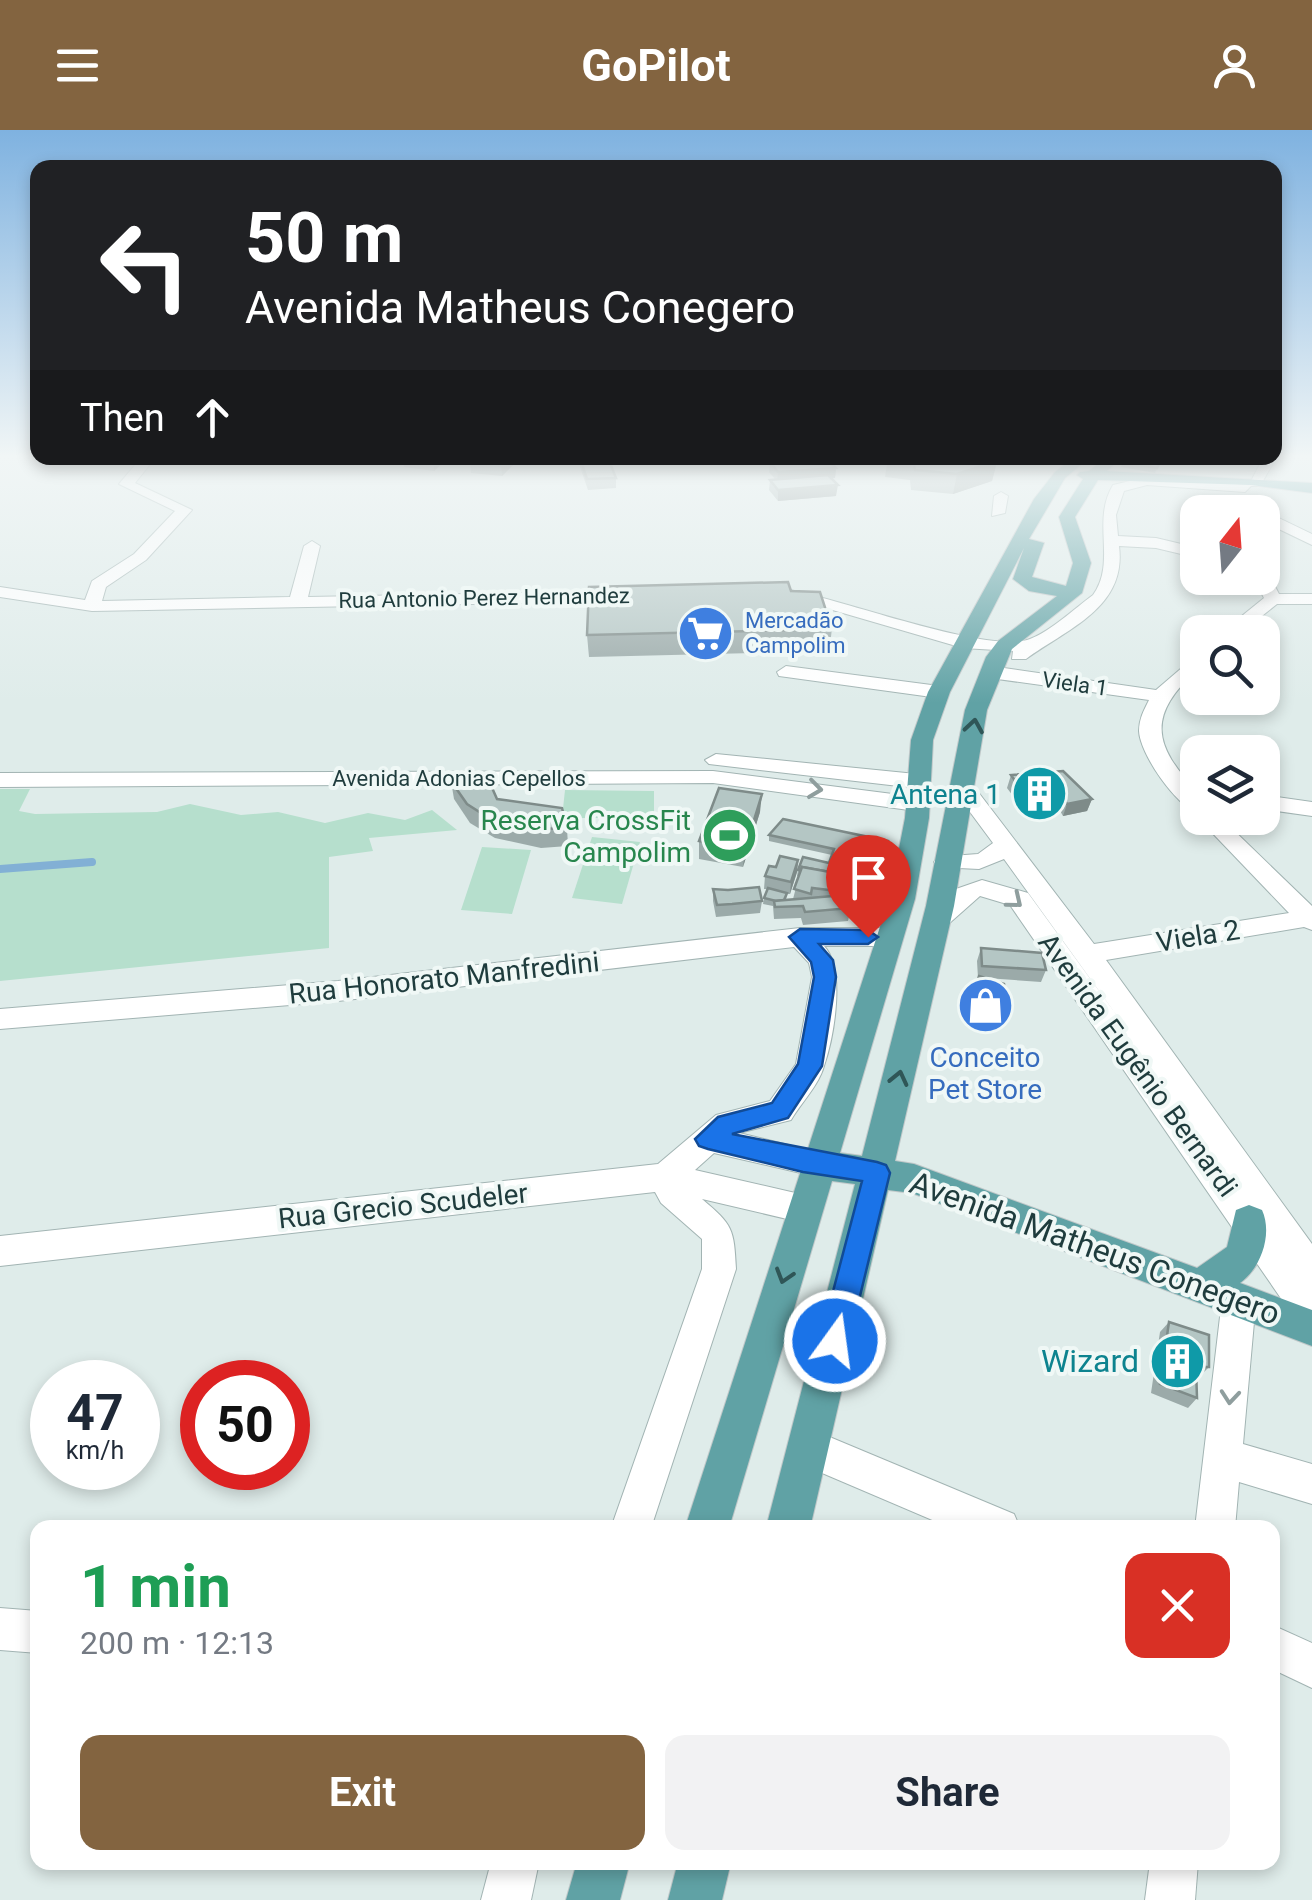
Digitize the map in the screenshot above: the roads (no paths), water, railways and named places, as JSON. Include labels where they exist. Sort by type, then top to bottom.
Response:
[{"type":"main road","points":[[710,1520],[902,899],[930,691],[988,602],[1022,539]]},
{"type":"main road","points":[[1038,539],[1022,580],[1036,587],[1073,593]]},
{"type":"main road","points":[[790,1520],[936,921],[976,710],[995,662],[1037,620],[1073,593],[1082,563],[1074,539]]},
{"type":"main road","points":[[988,602],[1008,596],[1020,598],[1038,608],[1037,620]]},
{"type":"main road","points":[[916,792],[928,816],[934,856],[946,862]]},
{"type":"main road","name":"Avenida Matheus Conegero","points":[[818,1164],[914,1179],[1312,1328]]},
{"type":"main road","points":[[1198,1285],[1236,1268],[1246,1251],[1248,1221]]},
{"type":"main road","points":[[592,1900],[601,1870]]},
{"type":"main road","points":[[695,1900],[703,1870]]},
{"type":"street","points":[[92,606],[96,579],[140,557],[157,539]]},
{"type":"street","points":[[995,662],[1032,646],[1104,594],[1113,577],[1113,541],[1180,549]]},
{"type":"street","points":[[298,601],[312,546]]},
{"type":"street","points":[[1280,581],[1312,591]]},
{"type":"street","name":"Rua Antonio Perez Hernandez","points":[[0,592],[92,606],[656,596]]},
{"type":"street","points":[[1073,593],[1104,594]]},
{"type":"street","points":[[776,594],[828,602],[963,643],[995,662]]},
{"type":"street","points":[[1270,595],[1272,599]]},
{"type":"street","points":[[1252,615],[1272,599],[1312,599]]},
{"type":"street","points":[[995,662],[1032,646]]},
{"type":"street","name":"Viela 1","points":[[995,662],[1159,696]]},
{"type":"street","points":[[786,672],[930,691]]},
{"type":"street","points":[[1180,674],[1168,683],[1152,706],[1148,725],[1164,771],[1180,785]]},
{"type":"street","points":[[892,703],[930,691]]},
{"type":"street","name":"Avenida Adonias Cepellos","points":[[0,765],[620,760],[916,792]]},
{"type":"street","name":"Avenida Adonias Cepellos","points":[[0,780],[713,777],[758,772]]},
{"type":"street","name":"Avenida Eugênio Bernardi","points":[[964,789],[1088,954],[1312,1271]]},
{"type":"street","points":[[1280,805],[1312,809]]},
{"type":"street","points":[[1226,835],[1310,920]]},
{"type":"street","points":[[946,862],[987,860],[999,853],[1004,844]]},
{"type":"street","name":"Avenida Eugênio Bernardi","points":[[936,921],[976,886],[1003,890],[1018,899],[1312,1314]]},
{"type":"street","name":"Viela 2","points":[[1088,954],[1310,920]]},
{"type":"street","points":[[634,1520],[719,1269],[718,1233],[672,1193],[665,1177],[727,1124],[780,1111],[810,1066],[825,977],[822,960],[800,937]]},
{"type":"street","name":"Rua Honorato Manfredini","points":[[0,1020],[338,992],[800,937],[888,937]]},
{"type":"street","points":[[708,1139],[818,1164]]},
{"type":"street","name":"Rua Grecio Scudeler","points":[[0,1250],[665,1177],[804,1209]]},
{"type":"street","points":[[1216,1520],[1239,1300]]},
{"type":"street","points":[[808,1448],[981,1520]]},
{"type":"street","points":[[1224,1458],[1312,1484]]},
{"type":"street","points":[[0,1629],[30,1631]]},
{"type":"street","points":[[1280,1650],[1312,1666]]},
{"type":"street","points":[[506,1900],[513,1870]]},
{"type":"street","points":[[1170,1900],[1173,1870]]},
{"type":"waterway","points":[[0,869],[92,862]]},
{"type":"place","name":"Mercadão Campolim","points":[[706,633]]},
{"type":"place","name":"Antena 1","points":[[1040,794]]},
{"type":"place","name":"Reserva CrossFit Campolim","points":[[730,836]]},
{"type":"place","name":"Conceito Pet Store","points":[[985,1006]]},
{"type":"place","name":"Wizard","points":[[1178,1361]]}]
